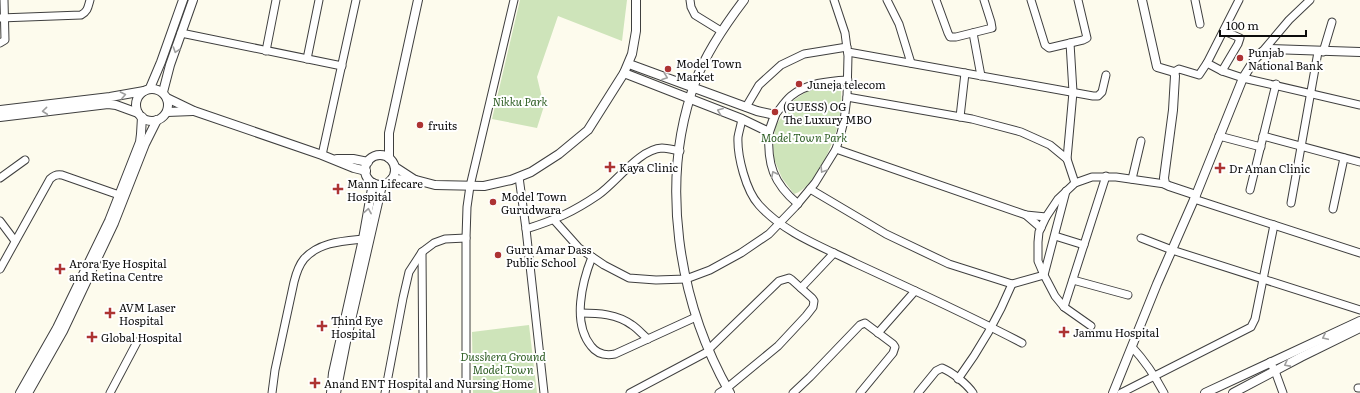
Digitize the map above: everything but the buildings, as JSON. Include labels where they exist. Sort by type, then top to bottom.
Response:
[{"type":"street","points":[[0,43],[5,40],[2,18],[4,0]]},
{"type":"street","points":[[2,18],[81,15],[86,12],[90,0]]},
{"type":"street","points":[[20,393],[57,328],[109,221],[140,142],[140,115],[136,102],[139,95],[147,90],[161,62],[183,0]]},
{"type":"street","points":[[0,117],[108,104],[116,105],[150,121],[161,118],[167,112],[169,106],[165,95],[166,79],[193,0]]},
{"type":"street","points":[[266,50],[276,0]]},
{"type":"street","points":[[307,59],[319,0]]},
{"type":"street","points":[[322,155],[356,0]]},
{"type":"street","points":[[379,156],[389,133],[418,0]]},
{"type":"street","points":[[466,393],[467,207],[470,186],[514,0]]},
{"type":"street","points":[[392,179],[416,180],[435,185],[484,186],[519,177],[531,172],[559,154],[588,130],[624,73],[632,54],[636,31],[636,0]]},
{"type":"street","points":[[690,0],[691,7],[695,15],[721,31]]},
{"type":"street","points":[[729,390],[709,350],[696,316],[683,267],[678,222],[677,174],[683,125],[693,88],[721,31],[744,0]]},
{"type":"street","points":[[554,220],[580,248],[604,265],[629,278],[656,280],[686,279],[710,270],[742,253],[769,234],[798,204],[810,189],[836,149],[844,121],[848,80],[847,50],[845,33],[834,0]]},
{"type":"street","points":[[887,0],[899,24],[911,63]]},
{"type":"street","points":[[936,0],[950,37],[956,37],[992,28],[992,22],[984,0]]},
{"type":"street","points":[[1031,0],[1047,47],[1052,48],[1087,38],[1078,0]]},
{"type":"street","points":[[1142,0],[1157,67],[1174,72],[1180,69],[1199,74],[1207,63],[1239,0]]},
{"type":"street","points":[[1195,0],[1200,24]]},
{"type":"street","points":[[1113,393],[1243,78],[1255,59],[1289,20],[1310,0]]},
{"type":"street","points":[[179,12],[188,14]]},
{"type":"street","points":[[1291,203],[1311,93],[1321,52],[1332,22]]},
{"type":"street","points":[[1222,71],[1240,38],[1224,31]]},
{"type":"street","points":[[182,33],[342,66]]},
{"type":"street","points":[[973,33],[981,76]]},
{"type":"street","points":[[1070,43],[1073,92],[1067,159],[1076,183]]},
{"type":"street","points":[[1262,52],[1270,49],[1321,52],[1360,52]]},
{"type":"street","points":[[746,107],[759,85],[781,65],[804,54],[847,50],[981,76],[1098,96],[1102,92],[1106,75]]},
{"type":"street","points":[[1207,63],[1222,71],[1243,78],[1276,84],[1360,105]]},
{"type":"street","points":[[628,64],[746,107],[775,115]]},
{"type":"street","points":[[960,117],[964,72]]},
{"type":"street","points":[[1165,184],[1164,178],[1173,110],[1174,72]]},
{"type":"street","points":[[624,73],[742,119],[768,132]]},
{"type":"street","points":[[798,204],[788,195],[778,182],[770,167],[768,132],[775,115],[790,97],[800,90],[813,84],[848,80]]},
{"type":"street","points":[[1250,190],[1276,84]]},
{"type":"street","points":[[0,110],[110,98],[157,89],[194,111],[366,171]]},
{"type":"street","points":[[847,97],[960,117],[1021,132],[1050,145],[1067,159]]},
{"type":"street","points":[[167,112],[194,111]]},
{"type":"street","points":[[742,119],[738,136],[738,149],[750,191],[759,205],[780,223],[834,253],[1022,343]]},
{"type":"street","points":[[28,393],[66,325],[114,223],[145,144],[157,120]]},
{"type":"street","points":[[389,133],[389,158],[392,161],[395,171],[392,179],[382,185],[373,183],[369,180],[366,171],[368,162],[375,156],[389,158]]},
{"type":"street","points":[[1219,136],[1260,147]]},
{"type":"street","points":[[1263,136],[1360,162]]},
{"type":"street","points":[[1132,179],[1141,141]]},
{"type":"street","points":[[526,229],[554,220],[572,212],[600,194],[632,164],[651,151],[662,148],[680,151]]},
{"type":"street","points":[[836,149],[1026,215],[1046,217]]},
{"type":"street","points":[[1333,209],[1344,158]]},
{"type":"street","points":[[334,159],[353,159],[368,162]]},
{"type":"street","points":[[0,178],[25,160]]},
{"type":"street","points":[[394,166],[416,180]]},
{"type":"street","points":[[0,269],[50,179],[54,175],[62,175],[119,195]]},
{"type":"street","points":[[1064,307],[1106,176]]},
{"type":"street","points":[[1091,326],[1064,307],[1055,296],[1038,261],[1038,242],[1041,228],[1052,207],[1076,183],[1092,177],[1106,176],[1165,184],[1195,197],[1274,225],[1360,252]]},
{"type":"street","points":[[519,177],[544,393]]},
{"type":"street","points":[[331,393],[333,373],[363,239],[373,183]]},
{"type":"street","points":[[336,393],[344,348],[382,185]]},
{"type":"street","points":[[810,189],[886,234],[948,264],[1012,284],[1044,275]]},
{"type":"street","points":[[1044,275],[1066,192]]},
{"type":"street","points":[[1026,215],[1041,228]]},
{"type":"street","points":[[0,221],[15,241]]},
{"type":"street","points":[[1121,393],[1251,327],[1255,319],[1274,225]]},
{"type":"street","points":[[1054,236],[1084,245]]},
{"type":"street","points":[[386,393],[409,272],[422,252],[434,243],[445,239],[466,238]]},
{"type":"street","points":[[1141,238],[1172,250],[1360,310]]},
{"type":"street","points":[[272,393],[275,370],[294,282],[304,259],[325,245],[335,242],[363,239]]},
{"type":"street","points":[[422,252],[423,393]]},
{"type":"street","points":[[801,288],[834,253]]},
{"type":"street","points":[[592,257],[585,273],[582,288],[581,328],[585,339],[600,353],[607,356],[615,354],[648,340],[696,316]]},
{"type":"street","points":[[630,393],[709,350],[779,281],[789,278],[812,298],[814,301],[812,307],[806,316],[778,346],[729,390],[719,393]]},
{"type":"street","points":[[1073,280],[1128,295]]},
{"type":"street","points":[[958,379],[978,352],[1002,309],[1012,284]]},
{"type":"street","points":[[878,333],[915,291]]},
{"type":"street","points":[[581,312],[599,313],[620,318],[632,324],[648,340]]},
{"type":"street","points":[[1205,393],[1360,321]]},
{"type":"street","points":[[793,393],[860,325],[867,324],[893,344],[895,350],[860,393]]},
{"type":"street","points":[[1237,392],[1360,328]]},
{"type":"street","points":[[110,393],[137,342]]},
{"type":"street","points":[[1132,346],[1155,376],[1164,393]]},
{"type":"street","points":[[1270,362],[1283,393]]},
{"type":"street","points":[[918,393],[939,369],[945,369],[969,388],[972,393]]},
{"type":"green space","name":"Nikku Park","points":[[520,0],[627,0],[622,41],[558,16],[537,77],[544,106],[537,128],[492,119]]},
{"type":"green space","name":"Model Town Park","points":[[833,86],[841,91],[841,110],[836,132],[819,171],[803,189],[794,194],[782,178],[774,159],[773,141],[776,125],[794,100],[809,90]]},
{"type":"green space","name":"Dusshera Ground Model Town","points":[[529,325],[537,393],[473,393],[472,332]]},
{"type":"place","name":"Punjab National Bank","points":[[1240,58]]},
{"type":"place","name":"Model Town Market","points":[[668,69]]},
{"type":"place","name":"Juneja telecom","points":[[799,84]]},
{"type":"place","name":"(GUESS) OG The Luxury MBO","points":[[775,112]]},
{"type":"place","name":"fruits","points":[[420,125]]},
{"type":"place","name":"Kaya Clinic","points":[[610,167]]},
{"type":"place","name":"Dr Aman Clinic","points":[[1220,168]]},
{"type":"place","name":"Mann Lifecare Hospital","points":[[338,189]]},
{"type":"place","name":"Model Town Gurudwara","points":[[493,202]]},
{"type":"place","name":"Guru Amar Dass Public School","points":[[498,255]]},
{"type":"place","name":"Arora Eye Hospital and Retina Centre","points":[[60,269]]},
{"type":"place","name":"AVM Laser Hospital","points":[[110,313]]},
{"type":"place","name":"Thind Eye Hospital","points":[[322,326]]},
{"type":"place","name":"Jammu Hospital","points":[[1064,332]]},
{"type":"place","name":"Global Hospital","points":[[92,337]]},
{"type":"place","name":"Anand ENT Hospital and Nursing Home","points":[[315,383]]}]
